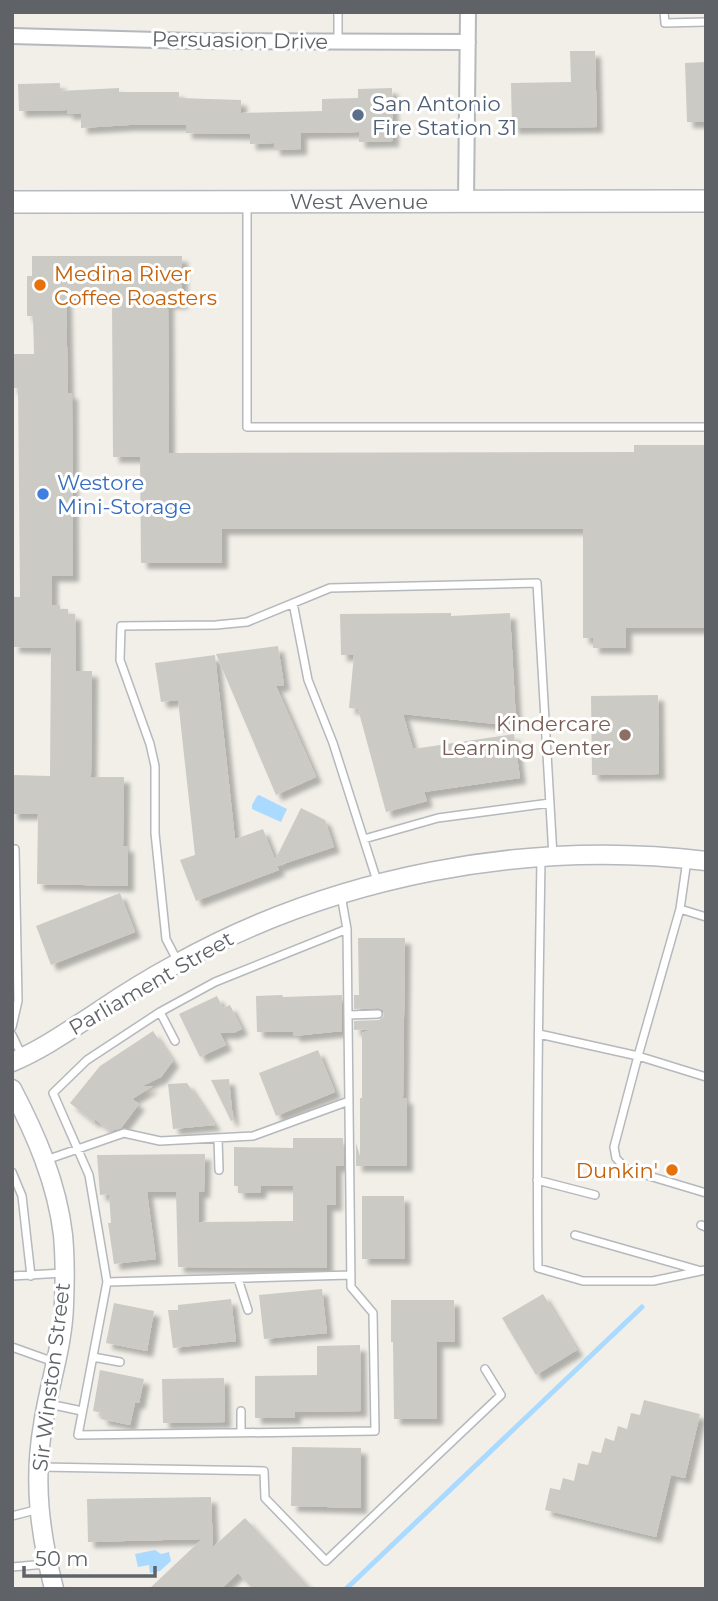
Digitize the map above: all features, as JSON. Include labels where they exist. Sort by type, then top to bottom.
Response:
[{"type":"main road","name":"West Avenue","points":[[12,202],[706,201]]},
{"type":"street","points":[[466,201],[468,12]]},
{"type":"street","name":"Persuasion Drive","points":[[12,36],[192,41],[468,42]]},
{"type":"street","name":"Parliament Street","points":[[18,1060],[178,963],[244,929],[340,894],[426,873],[547,856],[603,854],[706,861]]},
{"type":"street","name":"Sir Winston Street","points":[[12,1089],[45,1160],[63,1236],[64,1306],[57,1363],[46,1403],[37,1467],[39,1509],[47,1564],[54,1589]]},
{"type":"lane","points":[[338,12],[338,41]]},
{"type":"lane","points":[[664,12],[665,23],[706,22]]},
{"type":"lane","points":[[247,201],[247,427],[706,427]]},
{"type":"lane","points":[[178,963],[166,939],[155,832],[155,766],[150,744],[120,660],[121,626],[247,622],[330,588],[537,583],[551,830],[547,856],[539,1034],[538,1268],[583,1281],[653,1281],[706,1270]]},
{"type":"lane","points":[[293,603],[308,680],[333,743],[378,885]]},
{"type":"lane","points":[[364,839],[438,818],[550,803]]},
{"type":"lane","points":[[12,849],[15,849],[18,1001],[12,1027]]},
{"type":"lane","points":[[687,859],[680,909],[614,1147],[616,1158],[626,1169],[706,1193]]},
{"type":"lane","points":[[340,894],[347,929],[351,1287],[373,1313],[375,1431],[78,1435],[107,1282],[89,1175],[52,1093],[87,1060],[160,1012],[215,982],[347,929]]},
{"type":"lane","points":[[680,909],[706,917]]},
{"type":"lane","points":[[160,1012],[175,1041]]},
{"type":"lane","points":[[348,1015],[378,1014]]},
{"type":"lane","points":[[539,1034],[638,1056],[706,1077]]},
{"type":"lane","points":[[12,1035],[18,1060]]},
{"type":"lane","points":[[45,1160],[124,1133],[160,1140],[253,1136],[349,1101]]},
{"type":"lane","points":[[218,1138],[219,1170]]},
{"type":"lane","points":[[12,1172],[22,1196],[31,1276]]},
{"type":"lane","points":[[537,1180],[595,1195]]},
{"type":"lane","points":[[575,1235],[706,1270]]},
{"type":"lane","points":[[12,1276],[64,1273]]},
{"type":"lane","points":[[107,1282],[351,1275]]},
{"type":"lane","points":[[238,1279],[248,1310]]},
{"type":"lane","points":[[12,1347],[57,1363]]},
{"type":"lane","points":[[93,1357],[120,1362]]},
{"type":"lane","points":[[37,1467],[264,1471],[265,1498],[326,1561],[501,1395],[485,1369]]},
{"type":"lane","points":[[46,1403],[82,1411]]},
{"type":"lane","points":[[241,1411],[241,1432]]},
{"type":"lane","points":[[12,1516],[39,1509]]},
{"type":"lane","points":[[12,1567],[47,1564]]},
{"type":"water","points":[[259,795],[287,809],[281,822],[252,809]]},
{"type":"water","points":[[155,1550],[161,1554],[169,1552],[171,1561],[160,1571],[150,1573],[149,1565],[138,1567],[135,1554]]},
{"type":"building","points":[[570,51],[595,51],[597,127],[512,128],[511,83],[571,82]]},
{"type":"building","points":[[706,62],[706,122],[687,122],[685,63]]},
{"type":"building","points":[[60,83],[60,91],[119,88],[119,92],[179,92],[179,98],[241,100],[241,113],[322,111],[322,99],[358,98],[358,89],[392,88],[393,141],[359,142],[359,132],[301,133],[301,149],[274,150],[274,143],[250,144],[250,134],[186,133],[186,125],[81,128],[81,113],[67,114],[67,110],[19,111],[18,84]]},
{"type":"building","points":[[32,256],[182,256],[182,303],[168,303],[169,453],[634,452],[634,445],[706,445],[706,628],[626,628],[626,648],[593,648],[593,638],[583,638],[583,529],[222,529],[222,563],[141,563],[140,457],[113,457],[112,297],[66,297],[68,393],[72,393],[73,576],[52,576],[52,605],[60,605],[60,609],[68,609],[68,614],[75,614],[76,671],[92,671],[91,777],[124,777],[123,846],[128,846],[128,886],[37,884],[38,814],[12,814],[12,775],[50,776],[51,648],[13,647],[13,597],[20,597],[18,388],[12,388],[12,354],[34,354],[33,316],[27,316],[27,276],[32,276]]},
{"type":"building","points":[[451,613],[451,616],[510,613],[516,721],[512,721],[513,726],[403,714],[413,749],[514,734],[520,778],[424,792],[427,801],[386,812],[358,709],[349,708],[354,655],[341,655],[340,614]]},
{"type":"building","points":[[278,646],[284,685],[276,686],[316,777],[276,795],[216,654]]},
{"type":"building","points":[[215,655],[235,839],[263,829],[275,860],[301,808],[325,820],[334,847],[277,866],[279,870],[196,901],[180,860],[195,855],[178,700],[161,702],[155,663]]},
{"type":"building","name":"Kindercare Learning Center","points":[[658,695],[659,774],[592,775],[591,696]]},
{"type":"building","points":[[120,893],[135,932],[51,965],[36,926]]},
{"type":"building","points":[[358,938],[405,938],[403,1098],[407,1098],[407,1166],[356,1166],[356,1143],[360,1156],[362,1033],[372,1029],[354,1030],[354,1021],[379,1020],[384,1014],[383,1010],[378,1008],[354,1009],[354,995],[359,995]]},
{"type":"building","points":[[342,995],[342,1031],[294,1036],[293,1032],[257,1032],[256,996]]},
{"type":"building","points":[[217,996],[223,1008],[230,1005],[242,1029],[233,1033],[220,1033],[226,1045],[200,1057],[179,1014]]},
{"type":"building","points":[[153,1031],[173,1061],[161,1077],[140,1087],[153,1086],[132,1099],[139,1104],[121,1128],[110,1131],[70,1103],[100,1066]]},
{"type":"building","points":[[318,1050],[335,1092],[276,1116],[259,1073]]},
{"type":"building","points":[[229,1079],[233,1120],[231,1121],[211,1080]]},
{"type":"building","points":[[187,1083],[215,1125],[173,1129],[168,1084]]},
{"type":"building","points":[[293,1138],[343,1138],[344,1166],[336,1166],[336,1205],[327,1205],[327,1268],[178,1267],[176,1192],[147,1192],[156,1259],[114,1264],[108,1223],[111,1223],[109,1194],[100,1195],[97,1155],[205,1154],[204,1192],[199,1192],[199,1222],[293,1221],[293,1186],[261,1186],[260,1193],[238,1193],[238,1186],[234,1186],[234,1147],[293,1148]]},
{"type":"building","points":[[362,1196],[404,1196],[405,1259],[362,1259]]},
{"type":"building","points":[[322,1289],[327,1333],[264,1339],[259,1295]]},
{"type":"building","points":[[543,1294],[577,1350],[536,1375],[502,1318]]},
{"type":"building","points":[[231,1299],[236,1341],[173,1348],[168,1310],[178,1310],[178,1305]]},
{"type":"building","points":[[391,1300],[454,1300],[455,1342],[437,1342],[437,1419],[394,1419]]},
{"type":"building","points":[[114,1303],[154,1311],[147,1351],[106,1343]]},
{"type":"building","points":[[360,1345],[361,1411],[295,1412],[295,1418],[255,1418],[255,1376],[317,1375],[317,1346]]},
{"type":"building","points":[[100,1370],[144,1379],[139,1403],[135,1403],[130,1425],[101,1419],[102,1413],[93,1411]]},
{"type":"building","points":[[224,1378],[225,1422],[163,1423],[162,1379]]},
{"type":"building","points":[[644,1400],[700,1414],[685,1478],[671,1475],[656,1537],[545,1510],[550,1488],[560,1490],[563,1478],[574,1481],[578,1463],[588,1465],[592,1451],[601,1453],[605,1438],[614,1441],[618,1426],[627,1429],[631,1413],[640,1415]]},
{"type":"building","points":[[292,1447],[361,1448],[361,1508],[291,1506]]},
{"type":"building","points":[[211,1497],[213,1547],[245,1518],[311,1589],[253,1589],[238,1573],[221,1589],[149,1589],[202,1539],[88,1542],[87,1499]]},
{"type":"waterway","points":[[346,1589],[642,1307]]},
{"type":"place","name":"San Antonio Fire Station 31","points":[[358,115]]},
{"type":"place","name":"Medina River Coffee Roasters","points":[[40,285]]},
{"type":"place","name":"Westore Mini-Storage","points":[[43,494]]},
{"type":"place","name":"Kindercare Learning Center","points":[[625,735]]},
{"type":"place","name":"Dunkin'","points":[[672,1170]]}]
